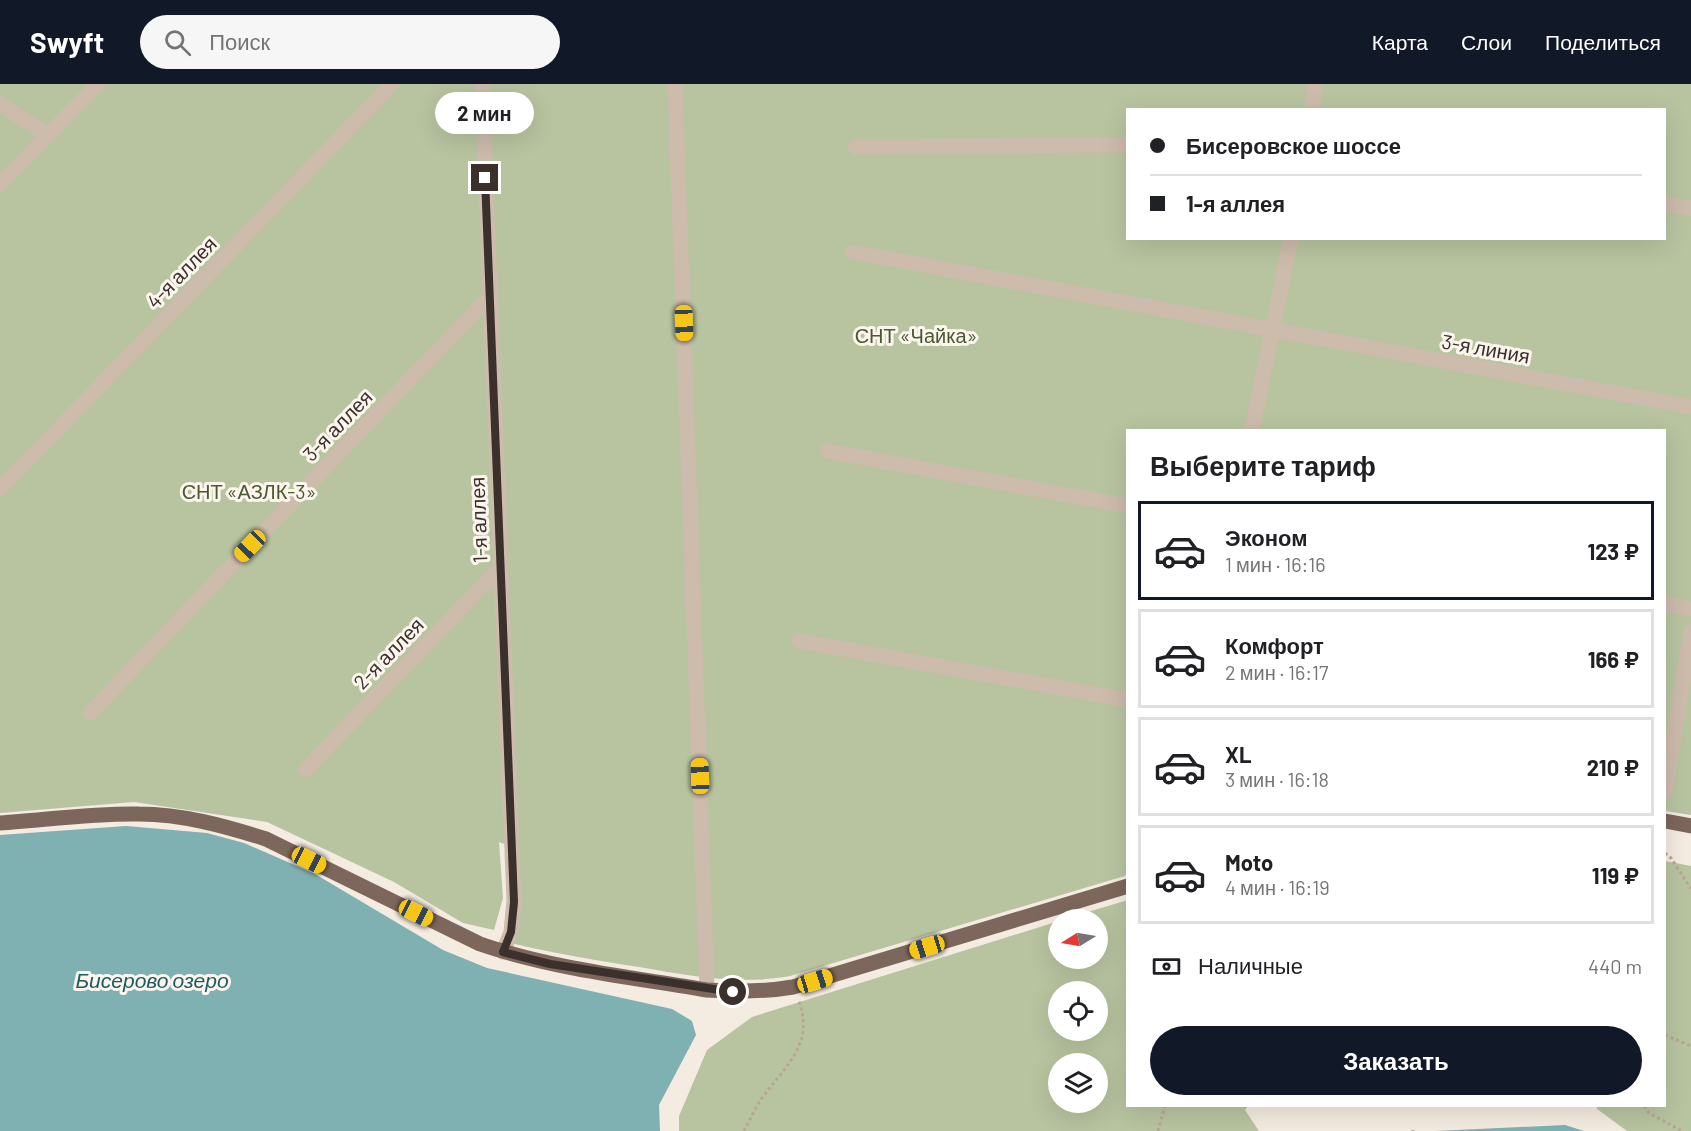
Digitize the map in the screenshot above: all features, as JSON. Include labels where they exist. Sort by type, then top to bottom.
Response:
[{"type":"main road","points":[[0,824],[138,814],[174,816],[235,829],[266,839],[480,944],[503,952],[550,964],[708,990],[754,992],[793,987],[1126,887]]},
{"type":"main road","points":[[1666,821],[1691,826]]},
{"type":"street","points":[[0,184],[98,84]]},
{"type":"street","name":"4-я аллея","points":[[0,489],[392,84]]},
{"type":"street","name":"1-я аллея","points":[[482,84],[514,902],[511,932],[503,952]]},
{"type":"street","points":[[675,84],[708,990]]},
{"type":"street","points":[[1312,108],[1314,84]]},
{"type":"street","points":[[0,104],[48,135]]},
{"type":"street","points":[[855,147],[1126,145]]},
{"type":"street","points":[[1666,204],[1691,208]]},
{"type":"street","points":[[1252,429],[1291,240]]},
{"type":"street","name":"3-я линия","points":[[853,252],[1691,407]]},
{"type":"street","name":"3-я аллея","points":[[90,712],[490,296]]},
{"type":"street","points":[[827,451],[1126,506]]},
{"type":"street","name":"2-я аллея","points":[[306,769],[501,567]]},
{"type":"street","points":[[1666,604],[1691,609]]},
{"type":"street","points":[[1666,786],[1691,632]]},
{"type":"street","points":[[799,641],[1126,700]]},
{"type":"path","points":[[1666,854],[1691,889]]},
{"type":"path","points":[[744,1131],[760,1100],[792,1061],[802,1040],[805,1024],[793,987]]},
{"type":"path","points":[[1666,1035],[1691,1046]]},
{"type":"path","points":[[1158,1131],[1165,1107]]},
{"type":"path","points":[[1645,1107],[1649,1113],[1682,1131]]},
{"type":"green space","points":[[0,84],[1691,84],[1691,815],[1666,811],[1666,429],[1126,429],[1126,876],[790,976],[752,980],[696,976],[573,956],[507,942],[512,847],[499,842],[503,898],[494,930],[463,923],[394,882],[267,822],[134,802],[0,813]]},
{"type":"green space","points":[[1666,861],[1691,866],[1691,1131],[1627,1131],[1596,1107],[1666,1107]]},
{"type":"green space","points":[[1126,901],[1126,1107],[1247,1107],[1245,1110],[1259,1131],[679,1131],[679,1116],[707,1050],[752,1017],[1048,924],[1048,969],[1108,969],[1108,909],[1098,909]]},
{"type":"water","name":"Бисерово озеро","points":[[126,826],[207,833],[244,843],[315,874],[443,950],[487,968],[672,1009],[692,1021],[696,1035],[659,1105],[660,1131],[0,1131],[0,835]]},
{"type":"water","points":[[1565,1125],[1584,1131],[1435,1131]]},
{"type":"route","points":[[485,178],[514,902],[511,932],[503,952],[550,964],[708,990],[733,992]]},
{"type":"park label","name":"СНТ «Чайка»","points":[[916,335]]},
{"type":"park label","name":"СНТ «АЗЛК-3»","points":[[249,491]]}]
